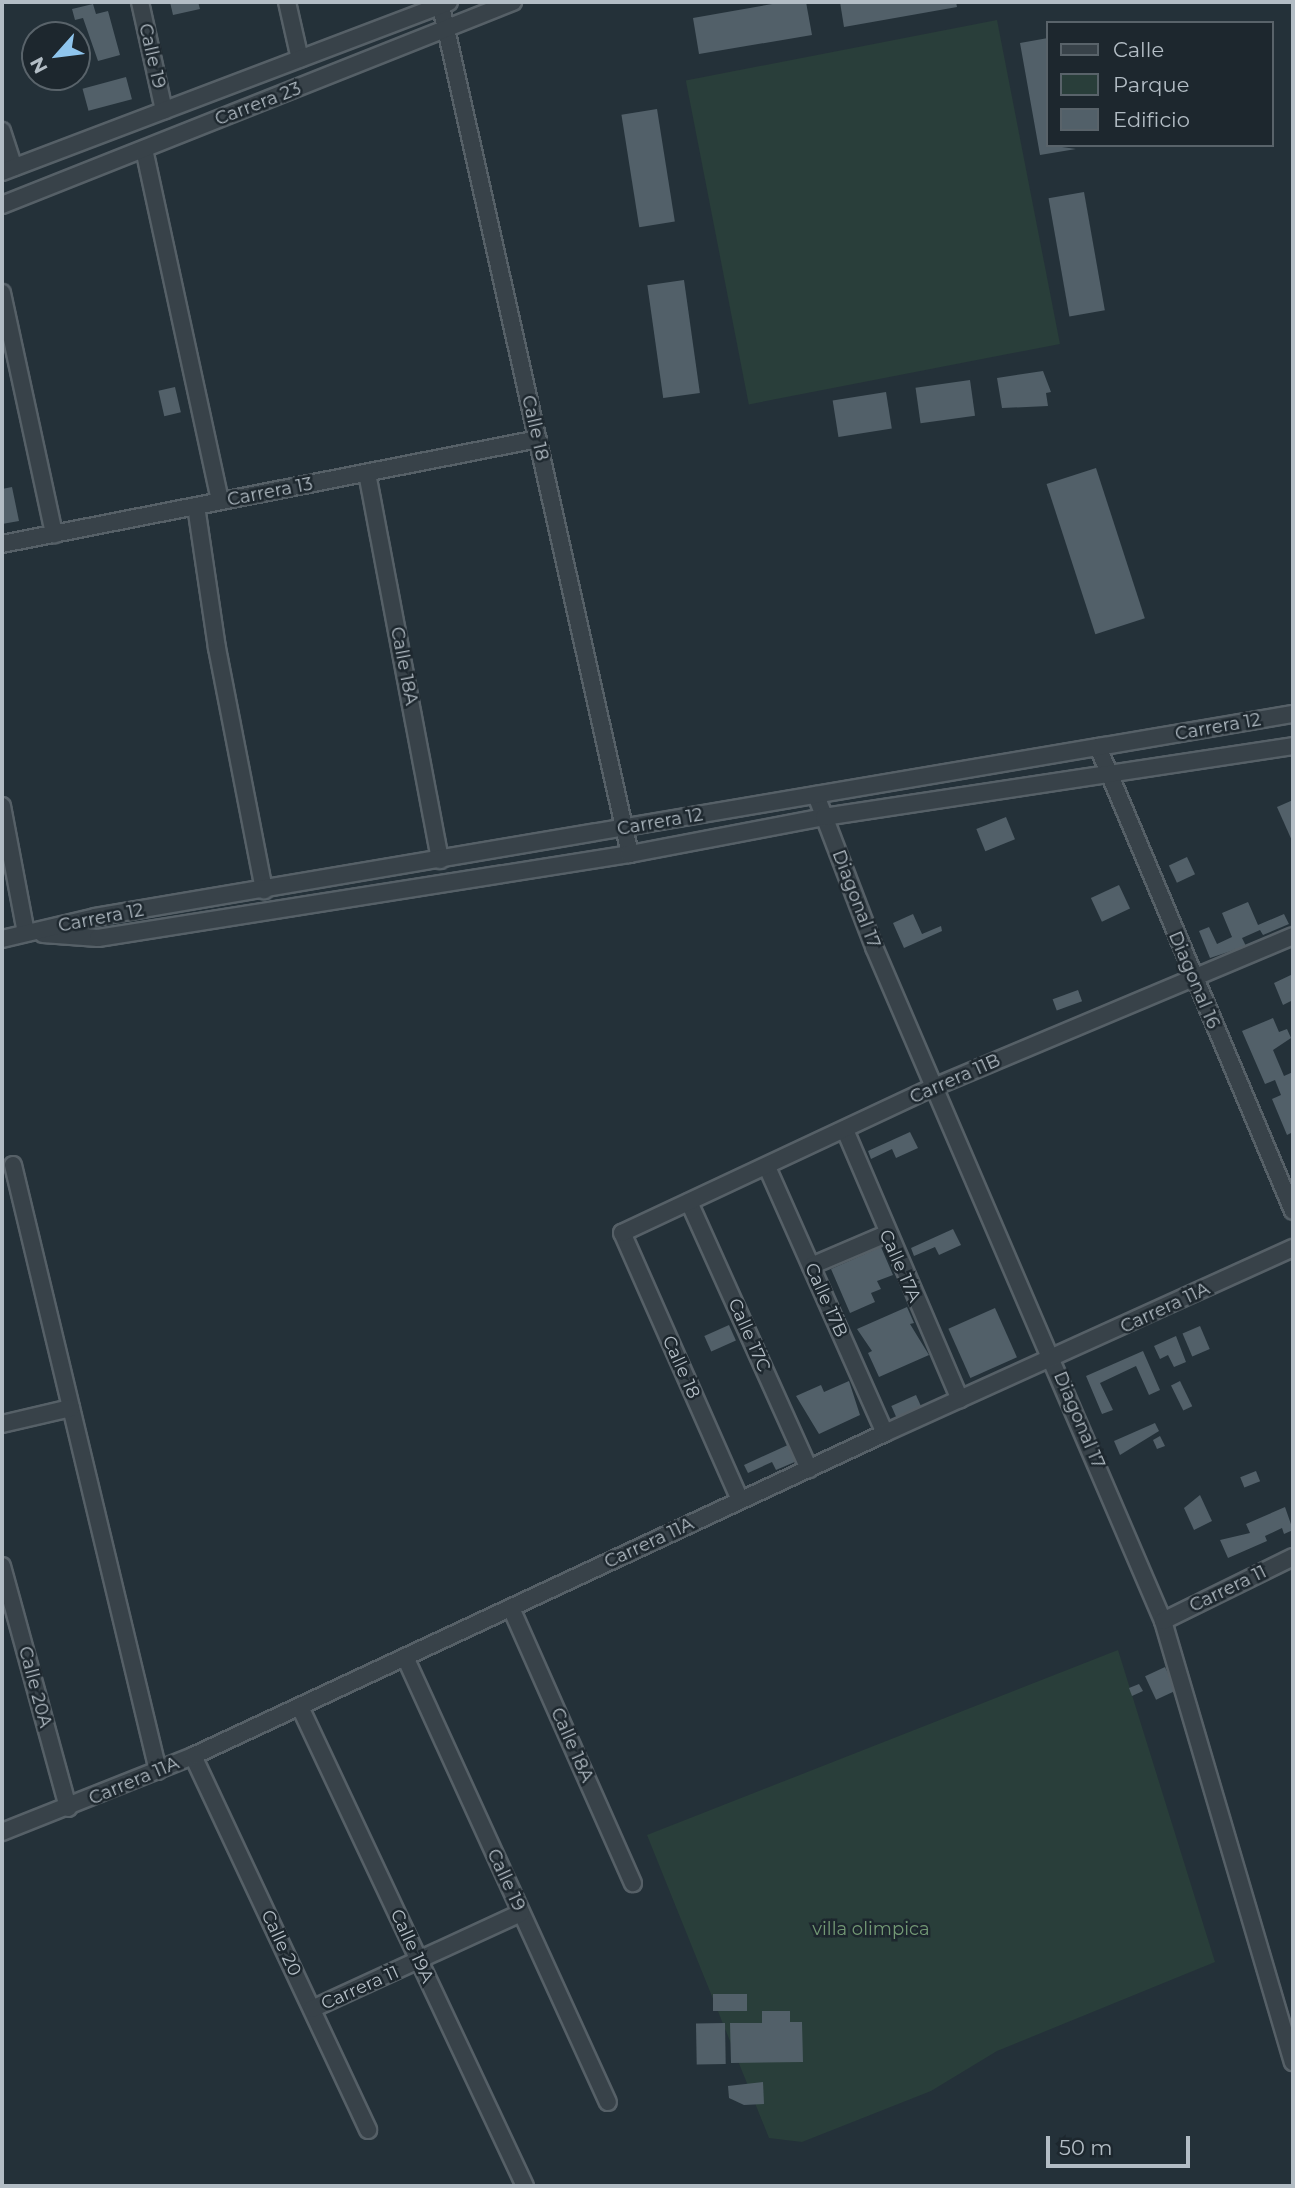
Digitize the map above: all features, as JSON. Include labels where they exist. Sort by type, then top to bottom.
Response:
[{"type":"street","name":"Calle 19","points":[[140,2],[164,110]]},
{"type":"street","points":[[287,2],[300,59]]},
{"type":"street","name":"Carrera 23","points":[[2,205],[513,2]]},
{"type":"street","name":"Carrera 23","points":[[8,169],[443,3]]},
{"type":"street","name":"Calle 18","points":[[443,3],[446,30],[630,854]]},
{"type":"street","points":[[2,131],[8,169]]},
{"type":"street","points":[[144,149],[220,501]]},
{"type":"street","points":[[2,293],[54,534]]},
{"type":"street","name":"Carrera 13","points":[[2,544],[538,439]]},
{"type":"street","name":"Calle 18A","points":[[368,473],[440,860]]},
{"type":"street","points":[[196,506],[217,648],[264,890]]},
{"type":"street","name":"Carrera 12","points":[[2,939],[95,917],[1293,714]]},
{"type":"street","name":"Carrera 12","points":[[26,933],[98,938],[630,854],[824,817],[1293,746]]},
{"type":"street","name":"Diagonal 16","points":[[1098,747],[1191,976],[1293,1211]]},
{"type":"street","name":"Diagonal 17","points":[[816,795],[934,1087],[1054,1359],[1163,1621],[1293,2062]]},
{"type":"street","points":[[2,806],[26,933]]},
{"type":"street","name":"Carrera 11B","points":[[622,1233],[934,1087],[1191,976],[1293,936]]},
{"type":"street","name":"Calle 17A","points":[[845,1130],[886,1234],[960,1400]]},
{"type":"street","points":[[13,1166],[158,1771]]},
{"type":"street","name":"Calle 17B","points":[[766,1167],[885,1433]]},
{"type":"street","name":"Calle 17C","points":[[689,1202],[809,1468]]},
{"type":"street","name":"Calle 18","points":[[622,1233],[740,1500]]},
{"type":"street","points":[[811,1266],[886,1234]]},
{"type":"street","name":"Carrera 11A","points":[[2,1832],[68,1808],[193,1756],[809,1468],[1054,1359],[1293,1248]]},
{"type":"street","points":[[2,1424],[71,1408]]},
{"type":"street","name":"Carrera 11","points":[[1163,1621],[1293,1557]]},
{"type":"street","name":"Calle 20A","points":[[2,1566],[68,1808]]},
{"type":"street","name":"Calle 18A","points":[[511,1608],[634,1883]]},
{"type":"street","name":"Calle 19","points":[[405,1657],[608,2102]]},
{"type":"street","name":"Calle 19A","points":[[300,1707],[525,2186]]},
{"type":"street","name":"Calle 20","points":[[193,1756],[368,2130]]},
{"type":"street","name":"Carrera 11","points":[[312,2009],[522,1913]]},
{"type":"green space","points":[[997,20],[1060,344],[749,404],[686,80]]},
{"type":"green space","name":"villa olimpica","points":[[1118,1650],[1215,1962],[997,2051],[931,2091],[802,2142],[769,2138],[647,1835]]},
{"type":"building","points":[[170,2],[198,2],[200,9],[173,15]]},
{"type":"building","points":[[784,2],[806,2],[812,35],[699,54],[693,18]]},
{"type":"building","points":[[840,2],[956,2],[957,7],[844,27]]},
{"type":"building","points":[[93,4],[96,14],[108,11],[120,55],[98,61],[91,41],[91,21],[84,21],[83,18],[75,20],[72,9]]},
{"type":"building","points":[[1046,38],[1046,147],[1076,149],[1040,155],[1020,43]]},
{"type":"building","points":[[126,77],[132,99],[88,111],[83,91],[91,91],[91,86]]},
{"type":"building","points":[[657,109],[675,222],[639,227],[621,115]]},
{"type":"building","points":[[1084,192],[1105,310],[1069,316],[1049,198]]},
{"type":"building","points":[[684,280],[700,393],[663,398],[647,285]]},
{"type":"building","points":[[1043,371],[1051,392],[1046,393],[1048,406],[1002,408],[997,378]]},
{"type":"building","points":[[970,380],[975,416],[921,423],[916,388]]},
{"type":"building","points":[[175,387],[181,412],[164,416],[158,391]]},
{"type":"building","points":[[886,392],[892,429],[838,437],[833,400]]},
{"type":"building","points":[[1096,468],[1145,618],[1095,634],[1047,484]]},
{"type":"building","points":[[12,487],[19,521],[2,524],[2,489]]},
{"type":"building","points":[[1293,800],[1293,843],[1277,807]]},
{"type":"building","points":[[1006,817],[1015,839],[985,851],[976,829]]},
{"type":"building","points":[[1187,857],[1195,874],[1177,883],[1169,865]]},
{"type":"building","points":[[1119,885],[1130,909],[1102,922],[1091,898]]},
{"type":"building","points":[[1248,902],[1258,925],[1284,914],[1289,924],[1263,935],[1260,930],[1242,938],[1246,946],[1210,958],[1199,931],[1209,927],[1217,944],[1232,937],[1222,913]]},
{"type":"building","points":[[913,914],[922,934],[941,926],[942,931],[904,948],[893,923]]},
{"type":"building","points":[[1293,974],[1293,1007],[1291,1001],[1283,1005],[1274,983]]},
{"type":"building","points":[[1078,990],[1082,1001],[1057,1011],[1053,999]]},
{"type":"building","points":[[1273,1018],[1279,1032],[1287,1029],[1291,1038],[1273,1050],[1284,1076],[1293,1072],[1293,1132],[1287,1135],[1272,1099],[1281,1095],[1275,1080],[1265,1084],[1242,1031]]},
{"type":"building","points":[[910,1132],[918,1148],[896,1158],[892,1149],[871,1159],[868,1151]]},
{"type":"building","points":[[953,1229],[961,1245],[939,1255],[935,1247],[914,1256],[911,1248]]},
{"type":"building","points":[[881,1247],[893,1275],[877,1281],[881,1289],[871,1293],[875,1302],[850,1313],[831,1269]]},
{"type":"building","points":[[907,1307],[914,1323],[910,1324],[929,1355],[879,1377],[868,1353],[872,1351],[857,1329]]},
{"type":"building","points":[[995,1308],[1017,1357],[970,1378],[948,1329]]},
{"type":"building","points":[[729,1325],[736,1341],[711,1352],[704,1336]]},
{"type":"building","points":[[1200,1326],[1210,1349],[1192,1356],[1183,1333]]},
{"type":"building","points":[[1176,1336],[1186,1362],[1174,1367],[1168,1355],[1160,1359],[1154,1346]]},
{"type":"building","points":[[1143,1351],[1160,1390],[1149,1395],[1136,1366],[1100,1383],[1113,1410],[1102,1414],[1086,1376]]},
{"type":"building","points":[[849,1381],[860,1415],[819,1434],[796,1396],[821,1385],[824,1392]]},
{"type":"building","points":[[1180,1381],[1192,1406],[1183,1411],[1171,1385]]},
{"type":"building","points":[[916,1395],[923,1411],[898,1422],[891,1406]]},
{"type":"building","points":[[1155,1423],[1159,1431],[1120,1455],[1114,1441]]},
{"type":"building","points":[[1160,1436],[1165,1446],[1157,1449],[1153,1440]]},
{"type":"building","points":[[790,1444],[797,1461],[776,1470],[772,1462],[748,1473],[744,1465]]},
{"type":"building","points":[[1256,1471],[1260,1481],[1244,1488],[1240,1477]]},
{"type":"building","points":[[1200,1495],[1212,1521],[1194,1530],[1184,1508]]},
{"type":"building","points":[[1285,1507],[1293,1530],[1284,1534],[1282,1528],[1265,1536],[1267,1541],[1228,1558],[1220,1540],[1250,1533],[1246,1524]]},
{"type":"building","points":[[1165,1667],[1176,1691],[1156,1700],[1145,1676]]},
{"type":"building","points":[[1139,1684],[1143,1691],[1132,1696],[1129,1688]]},
{"type":"building","points":[[713,1994],[747,1994],[747,2011],[713,2011]]},
{"type":"building","points":[[762,2011],[790,2011],[790,2022],[802,2022],[803,2062],[731,2063],[730,2023],[762,2023]]},
{"type":"building","points":[[725,2023],[726,2064],[697,2064],[696,2024]]},
{"type":"building","points":[[763,2082],[764,2104],[744,2105],[729,2098],[728,2086]]}]
